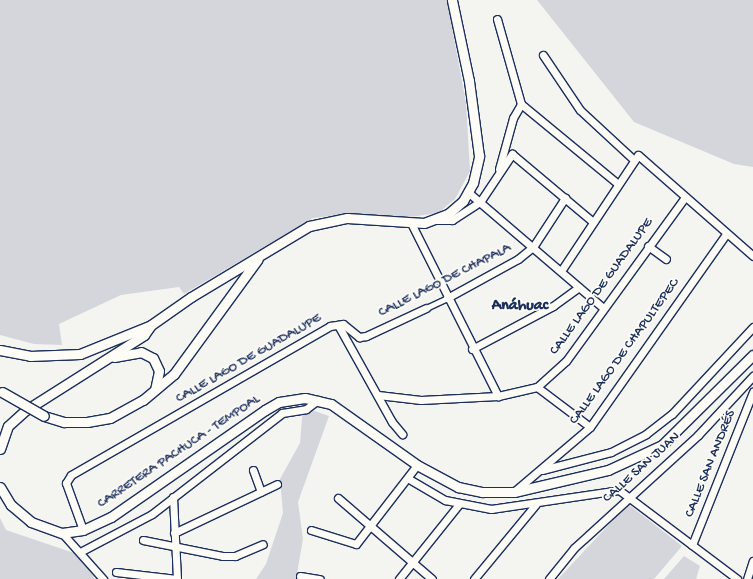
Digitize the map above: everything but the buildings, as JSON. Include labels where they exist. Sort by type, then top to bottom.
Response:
[{"type":"main road","points":[[0,350],[30,356],[80,354],[151,325],[309,226],[328,219],[411,224],[435,220],[448,214],[469,192],[478,170],[477,136],[452,0]]},
{"type":"main road","points":[[1,391],[44,416],[64,422],[110,418],[155,391],[174,374],[262,255]]},
{"type":"main road","points":[[0,449],[8,426],[26,410],[144,335],[151,325]]},
{"type":"main road","points":[[108,358],[134,353],[148,354],[159,371],[155,391]]},
{"type":"main road","name":"CARRETERA PACHUCA - TEMPOAL","points":[[1,490],[31,522],[62,533],[83,530],[111,516],[264,410],[291,399],[318,400],[350,415],[417,465],[458,487],[482,492],[514,492],[608,470],[662,445],[753,354]]},
{"type":"street","points":[[497,19],[522,104],[618,184]]},
{"type":"street","points":[[543,55],[580,110],[636,158],[685,197],[753,256]]},
{"type":"street","points":[[497,177],[512,118],[522,104]]},
{"type":"street","points":[[435,220],[452,220],[480,202],[512,154],[594,222]]},
{"type":"street","points":[[561,271],[636,158]]},
{"type":"street","points":[[469,192],[604,308]]},
{"type":"street","name":"CALLE LAGO DE GUADALUPE","points":[[83,530],[67,478],[338,325],[378,395],[421,400],[498,396],[537,387],[566,361],[685,197]]},
{"type":"street","name":"CALLE LAGO DE CHAPALA","points":[[338,325],[346,326],[359,337],[366,336],[447,298],[518,260],[533,247],[566,198]]},
{"type":"street","points":[[411,224],[472,349],[498,396]]},
{"type":"street","name":"CALLE LAGO DE CHAPULTEPEC","points":[[514,492],[542,470],[590,427],[727,233]]},
{"type":"street","points":[[648,246],[666,259]]},
{"type":"street","points":[[472,349],[553,306],[579,287]]},
{"type":"street","points":[[542,470],[611,452],[646,434],[672,414],[753,327]]},
{"type":"street","name":"CALLE SAN JUAN","points":[[549,579],[574,548],[629,495],[698,435],[753,376]]},
{"type":"street","points":[[537,387],[590,427]]},
{"type":"street","name":"CALLE SAN ANDRÉS","points":[[692,545],[753,392]]},
{"type":"street","points":[[378,395],[402,434]]},
{"type":"street","points":[[80,552],[136,526],[282,413],[306,409],[318,400]]},
{"type":"street","points":[[311,530],[356,544],[372,527],[409,479],[417,465]]},
{"type":"street","points":[[253,470],[261,492]]},
{"type":"street","points":[[409,479],[428,493],[459,504],[491,509],[536,504],[599,490],[619,490],[629,495],[736,579]]},
{"type":"street","points":[[174,533],[277,484]]},
{"type":"street","points":[[116,572],[177,579],[174,544],[173,497]]},
{"type":"street","points":[[338,498],[432,579]]},
{"type":"street","points":[[399,579],[459,504]]},
{"type":"street","points":[[474,579],[536,504]]},
{"type":"street","points":[[62,533],[103,579]]},
{"type":"street","points":[[143,540],[174,544],[223,556],[235,556],[263,544]]},
{"type":"street","points":[[747,579],[753,561]]},
{"type":"street","points":[[300,576],[320,579]]},
{"type":"shaded area","points":[[0,0],[447,0],[466,103],[470,171],[455,199],[438,213],[410,217],[346,214],[313,218],[184,294],[179,287],[121,295],[59,324],[62,345],[34,344],[0,335]]},
{"type":"shaded area","points":[[537,0],[753,0],[753,167],[734,164],[634,122]]},
{"type":"shaded area","points":[[303,407],[329,416],[298,502],[303,539],[296,579],[256,579],[266,564],[283,513],[280,479],[300,443]]},
{"type":"shaded area","points":[[628,504],[682,546],[654,579],[558,579]]},
{"type":"shaded area","points":[[0,518],[6,530],[83,556],[95,579],[0,579]]},
{"type":"shaded area","points":[[684,556],[700,566],[696,579],[664,579]]},
{"type":"district","name":"Anáhuac","points":[[520,307]]}]
